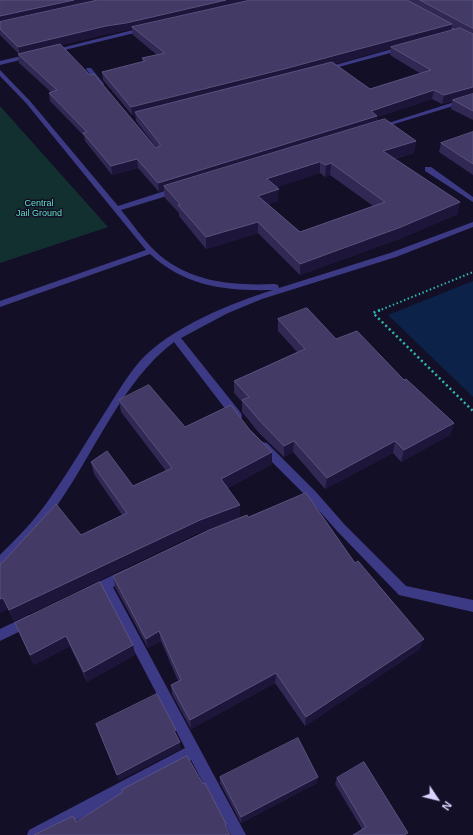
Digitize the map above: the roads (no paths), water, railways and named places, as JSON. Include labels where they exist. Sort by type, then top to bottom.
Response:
[{"type":"street","points":[[431,17],[473,40]]},
{"type":"street","points":[[42,53],[153,27]]},
{"type":"street","points":[[452,35],[460,33]]},
{"type":"street","points":[[316,72],[407,47]]},
{"type":"street","points":[[0,63],[35,55]]},
{"type":"street","points":[[89,69],[107,91]]},
{"type":"street","points":[[0,72],[28,102],[118,208],[151,251],[169,268],[195,279],[230,286],[287,287]]},
{"type":"street","points":[[368,130],[473,98]]},
{"type":"street","points":[[428,169],[473,200]]},
{"type":"street","points":[[118,208],[185,188]]},
{"type":"street","points":[[0,564],[34,528],[49,508],[132,377],[154,353],[175,337],[235,306],[287,287],[393,256],[473,224]]},
{"type":"street","points":[[0,304],[151,251]]},
{"type":"street","points":[[175,337],[244,425]]},
{"type":"street","points":[[254,437],[312,495],[341,528],[403,592],[473,606]]},
{"type":"street","points":[[298,500],[312,495]]},
{"type":"street","points":[[77,598],[133,571]]},
{"type":"street","points":[[105,584],[239,835]]},
{"type":"street","points":[[0,635],[42,615]]},
{"type":"street","points":[[34,835],[194,752]]},
{"type":"water","points":[[473,281],[473,397],[388,315]]},
{"type":"park label","name":"Central Jail Ground","points":[[39,210]]}]
